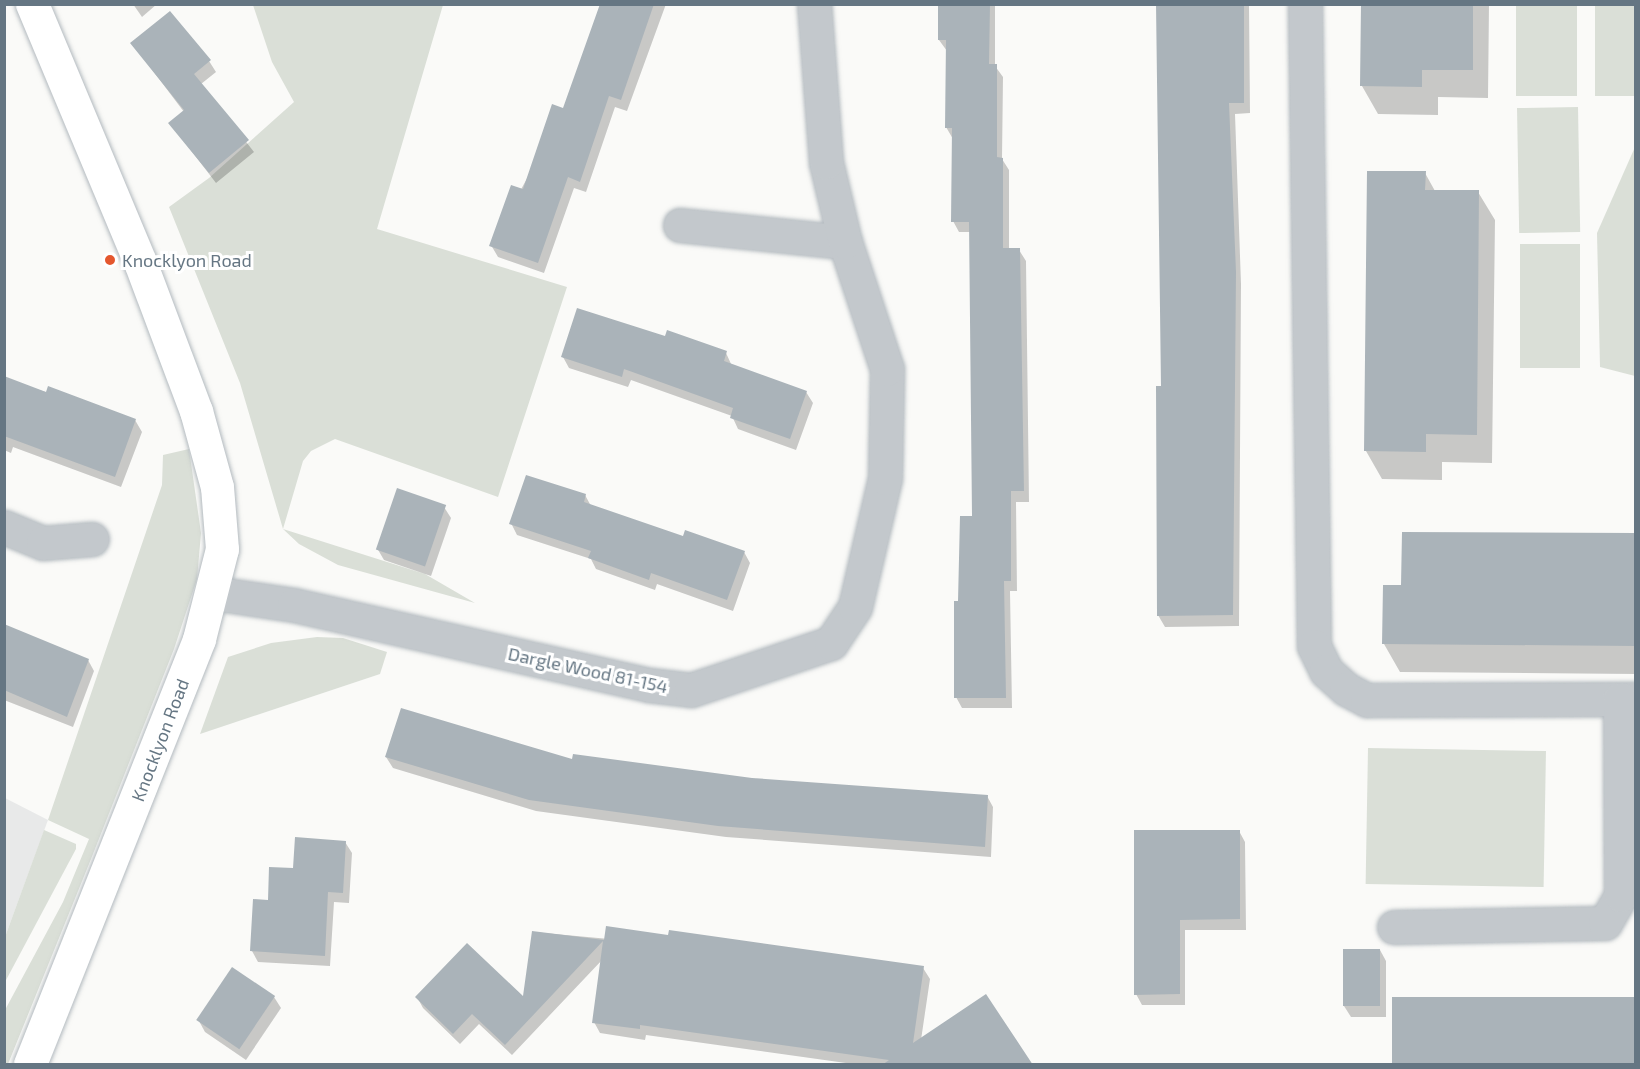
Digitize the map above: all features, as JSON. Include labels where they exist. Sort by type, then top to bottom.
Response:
[{"type":"street","name":"Knocklyon Road","points":[[30,1065],[118,851],[213,593],[222,549],[221,517],[204,437],[140,262],[32,4]]},
{"type":"street","name":"Dargle Wood 81-154","points":[[213,593],[305,607],[648,685],[691,690],[831,643],[855,607],[885,478],[887,369],[845,242],[826,162],[814,4]]},
{"type":"street","points":[[1305,4],[1314,646],[1326,671],[1346,689],[1367,700],[1628,699],[1622,883],[1626,914],[1605,923],[1587,926],[1394,927]]},
{"type":"street","points":[[680,225],[845,242]]},
{"type":"street","points":[[4,527],[43,543],[92,539]]},
{"type":"shaded area","points":[[253,5],[443,5],[377,229],[567,287],[498,497],[335,439],[311,451],[303,461],[283,529],[240,383],[169,207],[209,178],[294,102],[272,62]]},
{"type":"shaded area","points":[[1516,5],[1577,5],[1577,96],[1516,96]]},
{"type":"shaded area","points":[[1595,5],[1635,5],[1635,96],[1595,96]]},
{"type":"shaded area","points":[[1578,107],[1580,232],[1519,233],[1517,108]]},
{"type":"shaded area","points":[[1635,147],[1635,376],[1600,367],[1597,233]]},
{"type":"shaded area","points":[[1520,244],[1580,244],[1580,368],[1520,368]]},
{"type":"shaded area","points":[[189,449],[201,533],[197,579],[174,649],[91,859],[8,1064],[5,1064],[5,1010],[63,902],[89,839],[48,820],[162,485],[163,455]]},
{"type":"shaded area","points":[[283,529],[425,574],[475,603],[338,565],[299,544]]},
{"type":"shaded area","points":[[317,637],[343,638],[387,652],[380,674],[200,734],[228,657],[271,643]]},
{"type":"shaded area","points":[[1368,748],[1546,751],[1544,887],[1366,884]]},
{"type":"shaded area","points":[[5,798],[48,820],[5,937]]},
{"type":"shaded area","points":[[44,830],[76,844],[76,849],[5,982],[5,937]]},
{"type":"building","points":[[600,4],[654,4],[621,100],[609,96],[580,182],[568,177],[538,263],[489,246],[511,185],[523,189],[552,104],[563,108]]},
{"type":"building","points":[[938,4],[990,4],[989,64],[997,64],[997,157],[1003,158],[1003,248],[1020,248],[1024,491],[1011,491],[1011,581],[1004,581],[1006,698],[954,698],[954,601],[958,601],[960,516],[972,516],[969,222],[951,222],[952,128],[945,128],[946,40],[938,40]]},
{"type":"building","points":[[1156,4],[1244,4],[1244,103],[1229,103],[1236,272],[1233,615],[1157,616],[1156,386],[1161,386]]},
{"type":"building","points":[[1361,4],[1473,4],[1473,70],[1422,70],[1422,87],[1360,86]]},
{"type":"building","points":[[170,11],[211,60],[194,74],[249,140],[209,173],[168,123],[184,110],[130,43]]},
{"type":"building","points":[[1367,171],[1426,171],[1425,190],[1479,190],[1477,435],[1426,434],[1426,452],[1364,451]]},
{"type":"building","points":[[577,308],[665,336],[667,330],[727,351],[724,361],[807,391],[790,439],[730,418],[733,408],[624,369],[622,377],[561,357]]},
{"type":"building","points":[[4,376],[46,392],[48,386],[136,419],[115,477],[4,436]]},
{"type":"building","points":[[526,475],[586,494],[584,502],[683,536],[685,530],[745,551],[727,600],[651,573],[649,580],[588,558],[591,551],[509,524]]},
{"type":"building","points":[[397,488],[446,505],[425,566],[376,549]]},
{"type":"building","points":[[1402,532],[1635,533],[1635,646],[1382,644],[1383,585],[1401,585]]},
{"type":"building","points":[[4,624],[89,659],[67,717],[4,690]]},
{"type":"building","points":[[401,708],[572,759],[573,754],[752,778],[988,795],[985,847],[718,826],[529,800],[385,757]]},
{"type":"building","points":[[1134,830],[1240,830],[1240,919],[1180,920],[1180,994],[1134,995]]},
{"type":"building","points":[[295,837],[346,841],[343,893],[328,892],[325,956],[250,951],[253,899],[268,900],[269,867],[293,868]]},
{"type":"building","points":[[606,926],[668,935],[669,930],[924,966],[913,1043],[986,994],[1033,1065],[882,1065],[889,1060],[640,1025],[640,1029],[592,1023],[603,941],[505,1045],[472,1014],[453,1034],[415,997],[467,943],[523,996],[532,931],[604,940]]},
{"type":"building","points":[[1343,949],[1380,949],[1380,1006],[1343,1006]]},
{"type":"building","points":[[232,967],[275,996],[239,1049],[196,1020]]},
{"type":"building","points":[[1392,997],[1635,997],[1635,1064],[1392,1064]]},
{"type":"place","name":"Knocklyon Road","points":[[110,260]]}]
